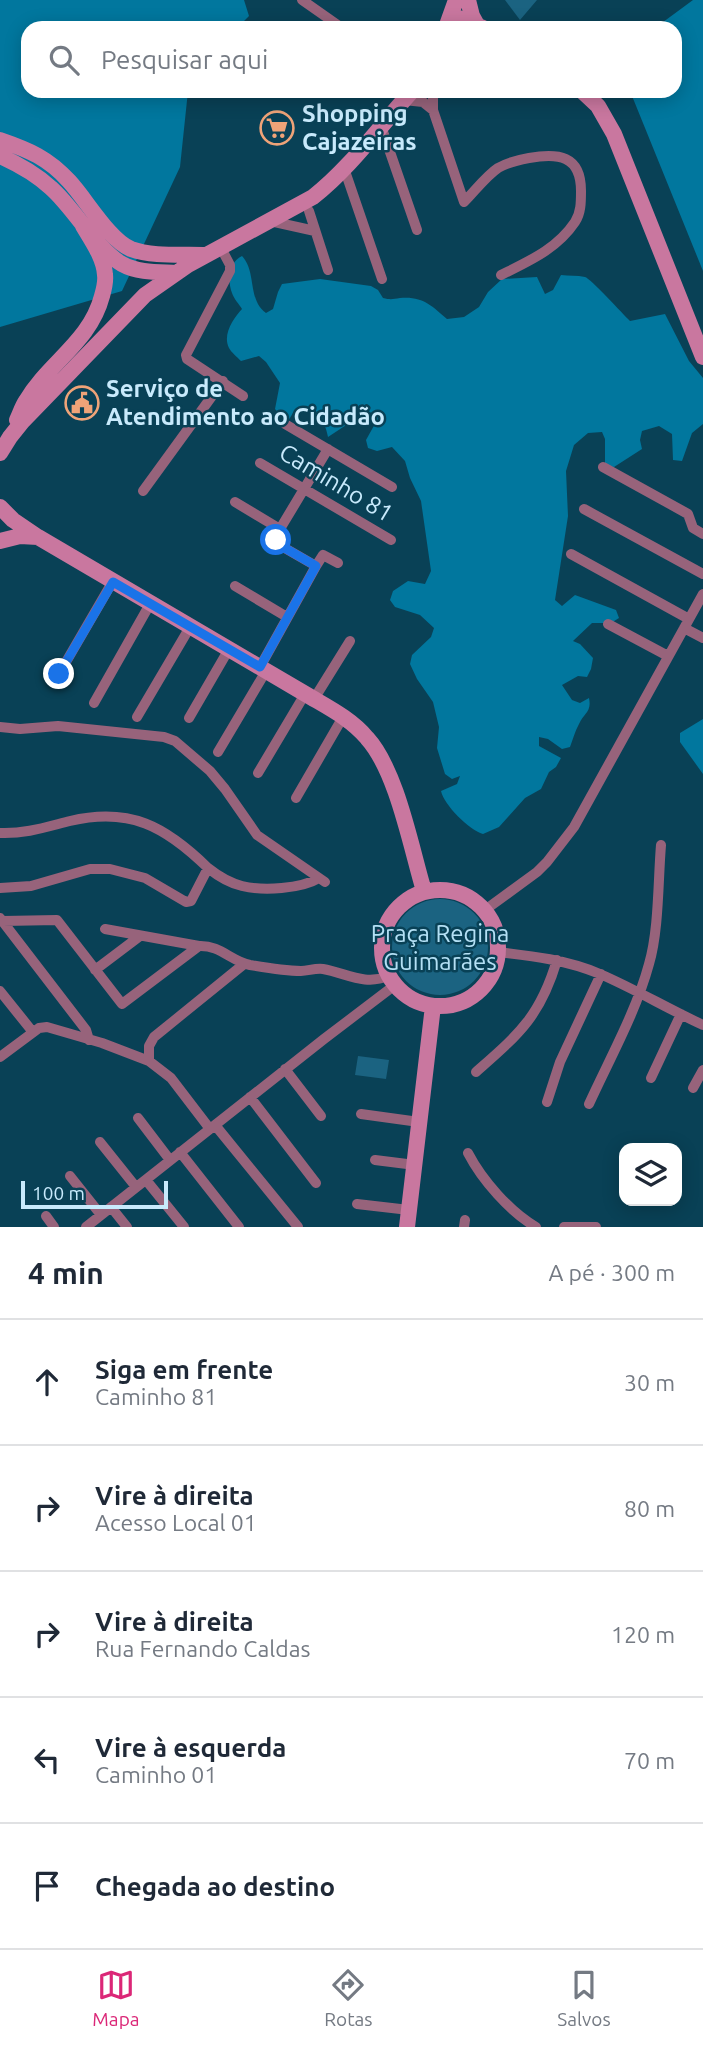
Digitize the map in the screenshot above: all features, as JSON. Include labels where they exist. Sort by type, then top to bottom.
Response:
[{"type":"main road","points":[[468,0],[473,21]]},
{"type":"main road","points":[[10,437],[145,295],[176,273],[306,202],[327,186],[405,98]]},
{"type":"main road","points":[[589,98],[598,106],[614,134],[703,357]]},
{"type":"main road","points":[[0,140],[29,150],[50,163],[70,181],[118,241],[130,248],[150,253],[215,252]]},
{"type":"main road","points":[[0,156],[21,165],[52,188],[83,226],[122,264],[137,270],[176,273]]},
{"type":"main road","points":[[0,453],[26,400],[85,333],[97,314],[105,274],[100,256],[83,226]]},
{"type":"main road","points":[[0,507],[13,520],[38,537],[310,696],[343,717],[367,738],[393,785],[424,891]]},
{"type":"main road","points":[[13,520],[5,539],[38,537]]},
{"type":"main road","points":[[434,889],[455,891],[485,910],[495,930],[498,952],[489,979],[479,991],[459,1003],[433,1006],[412,1000],[391,981],[383,962],[381,947],[386,925],[398,906],[410,897],[434,889]]},
{"type":"main road","points":[[407,1227],[433,1006]]},
{"type":"street","points":[[302,0],[332,21]]},
{"type":"street","points":[[414,98],[433,110]]},
{"type":"street","points":[[433,98],[433,110],[464,202],[497,169],[513,161],[549,155],[565,157],[581,180],[581,209],[575,222],[552,247],[501,275]]},
{"type":"street","points":[[381,126],[417,230]]},
{"type":"street","points":[[344,168],[382,279]]},
{"type":"street","points":[[309,211],[328,270]]},
{"type":"street","points":[[270,221],[316,231]]},
{"type":"street","points":[[215,252],[230,265],[230,271],[186,355],[187,359],[243,396]]},
{"type":"street","points":[[143,491],[223,381]]},
{"type":"street","points":[[285,424],[391,487]]},
{"type":"street","points":[[316,566],[276,543],[280,529],[328,449]]},
{"type":"street","name":"Caminho 81","points":[[260,463],[391,540]]},
{"type":"street","points":[[603,467],[688,514],[693,528],[703,534]]},
{"type":"street","points":[[235,502],[280,529]]},
{"type":"street","points":[[584,509],[703,573]]},
{"type":"street","points":[[571,554],[687,623],[703,638]]},
{"type":"street","points":[[218,752],[316,566],[323,555],[338,563]]},
{"type":"street","points":[[59,674],[113,582]]},
{"type":"street","points":[[235,586],[287,617]]},
{"type":"street","points":[[485,910],[524,883],[547,862],[574,827],[703,594]]},
{"type":"street","points":[[93,703],[150,604]]},
{"type":"street","points":[[608,624],[668,656]]},
{"type":"street","points":[[137,717],[190,627]]},
{"type":"street","points":[[258,773],[350,641]]},
{"type":"street","points":[[189,718],[229,649]]},
{"type":"street","points":[[296,798],[343,717]]},
{"type":"street","points":[[0,833],[34,831],[91,818],[128,817],[161,831],[208,868],[231,882],[250,887],[301,886],[322,880],[257,835],[210,771],[175,741],[164,737],[65,727],[2,731]]},
{"type":"street","points":[[589,1104],[639,993],[653,947],[661,845]]},
{"type":"street","points":[[0,888],[31,886],[90,869],[110,869],[145,878],[186,902],[191,901],[208,868]]},
{"type":"street","points":[[1,920],[57,920],[122,1004],[199,946]]},
{"type":"street","points":[[1,920],[86,1030],[89,1040]]},
{"type":"street","points":[[105,929],[214,947],[244,964],[286,970],[306,971],[320,968],[370,981],[391,981]]},
{"type":"street","points":[[95,970],[140,936]]},
{"type":"street","points":[[498,952],[557,960],[601,974],[703,1025]]},
{"type":"street","points":[[476,1072],[514,1038],[538,1008],[557,960]]},
{"type":"street","points":[[149,1060],[149,1046],[154,1037],[244,964]]},
{"type":"street","points":[[547,1102],[560,1062],[601,974]]},
{"type":"street","points":[[86,1227],[391,981]]},
{"type":"street","points":[[0,991],[32,1031]]},
{"type":"street","points":[[651,1078],[681,1014]]},
{"type":"street","points":[[0,1056],[32,1031],[47,1027],[149,1060],[171,1078],[298,1227]]},
{"type":"street","points":[[285,1069],[321,1116]]},
{"type":"street","points":[[694,1088],[703,1070]]},
{"type":"street","points":[[250,1097],[316,1183]]},
{"type":"street","points":[[361,1114],[419,1122]]},
{"type":"street","points":[[138,1118],[170,1160]]},
{"type":"street","points":[[100,1142],[136,1187]]},
{"type":"street","points":[[180,1152],[239,1227]]},
{"type":"street","points":[[468,1153],[484,1179],[513,1209],[536,1227]]},
{"type":"street","points":[[375,1160],[415,1165]]},
{"type":"street","points":[[70,1176],[101,1215]]},
{"type":"street","points":[[146,1180],[184,1227]]},
{"type":"street","points":[[357,1204],[409,1210]]},
{"type":"street","points":[[111,1207],[127,1227]]},
{"type":"street","points":[[46,1216],[54,1227]]},
{"type":"street","points":[[564,1227],[596,1227]]},
{"type":"green space","points":[[505,0],[537,0],[520,20]]},
{"type":"green space","name":"Praça Regina Guimarães","points":[[431,899],[449,899],[467,907],[480,920],[488,938],[485,966],[467,987],[449,995],[431,995],[413,987],[400,974],[392,956],[392,938],[400,920],[413,907]]},
{"type":"green space","points":[[358,1056],[389,1060],[386,1079],[355,1075]]},
{"type":"shaded area","points":[[0,0],[244,0],[249,16],[244,21],[21,21],[21,98],[187,98],[180,167],[122,291],[0,327]]},
{"type":"shaded area","points":[[693,0],[703,0],[703,271],[633,98],[682,98],[682,21],[664,21]]},
{"type":"shaded area","points":[[242,256],[247,262],[256,300],[266,313],[273,309],[282,284],[320,279],[371,286],[386,299],[421,300],[447,319],[464,317],[479,307],[488,292],[502,279],[537,277],[545,294],[553,290],[561,275],[585,277],[630,321],[665,314],[689,361],[703,378],[703,424],[692,433],[682,461],[673,460],[672,434],[659,426],[642,431],[642,449],[614,467],[605,466],[605,439],[602,432],[588,433],[574,445],[566,471],[568,516],[555,600],[562,606],[575,595],[616,610],[619,618],[611,623],[592,623],[573,641],[580,644],[593,658],[587,677],[578,676],[562,685],[572,700],[580,703],[589,698],[590,703],[570,747],[562,749],[548,739],[539,737],[539,746],[561,758],[556,767],[549,772],[541,789],[525,798],[499,827],[483,834],[464,822],[443,797],[441,791],[457,784],[460,776],[452,779],[445,774],[437,748],[439,727],[433,702],[410,664],[412,655],[431,637],[434,628],[420,615],[395,607],[390,600],[393,591],[408,581],[425,584],[431,571],[421,501],[405,461],[392,447],[377,451],[368,448],[366,440],[376,422],[374,413],[366,412],[328,437],[324,423],[316,415],[306,412],[293,413],[288,421],[275,409],[280,383],[266,362],[259,356],[241,361],[227,343],[230,327],[242,309],[232,293],[230,272],[234,262]]},
{"type":"shaded area","points":[[703,719],[703,774],[680,742],[680,733]]},
{"type":"place","name":"Shopping Cajazeiras","points":[[277,128]]},
{"type":"place","name":"Serviço de Atendimento ao Cidadão","points":[[82,403]]},
{"type":"route","points":[[59,674],[113,582],[260,667],[316,566],[276,543],[276,540]]}]
